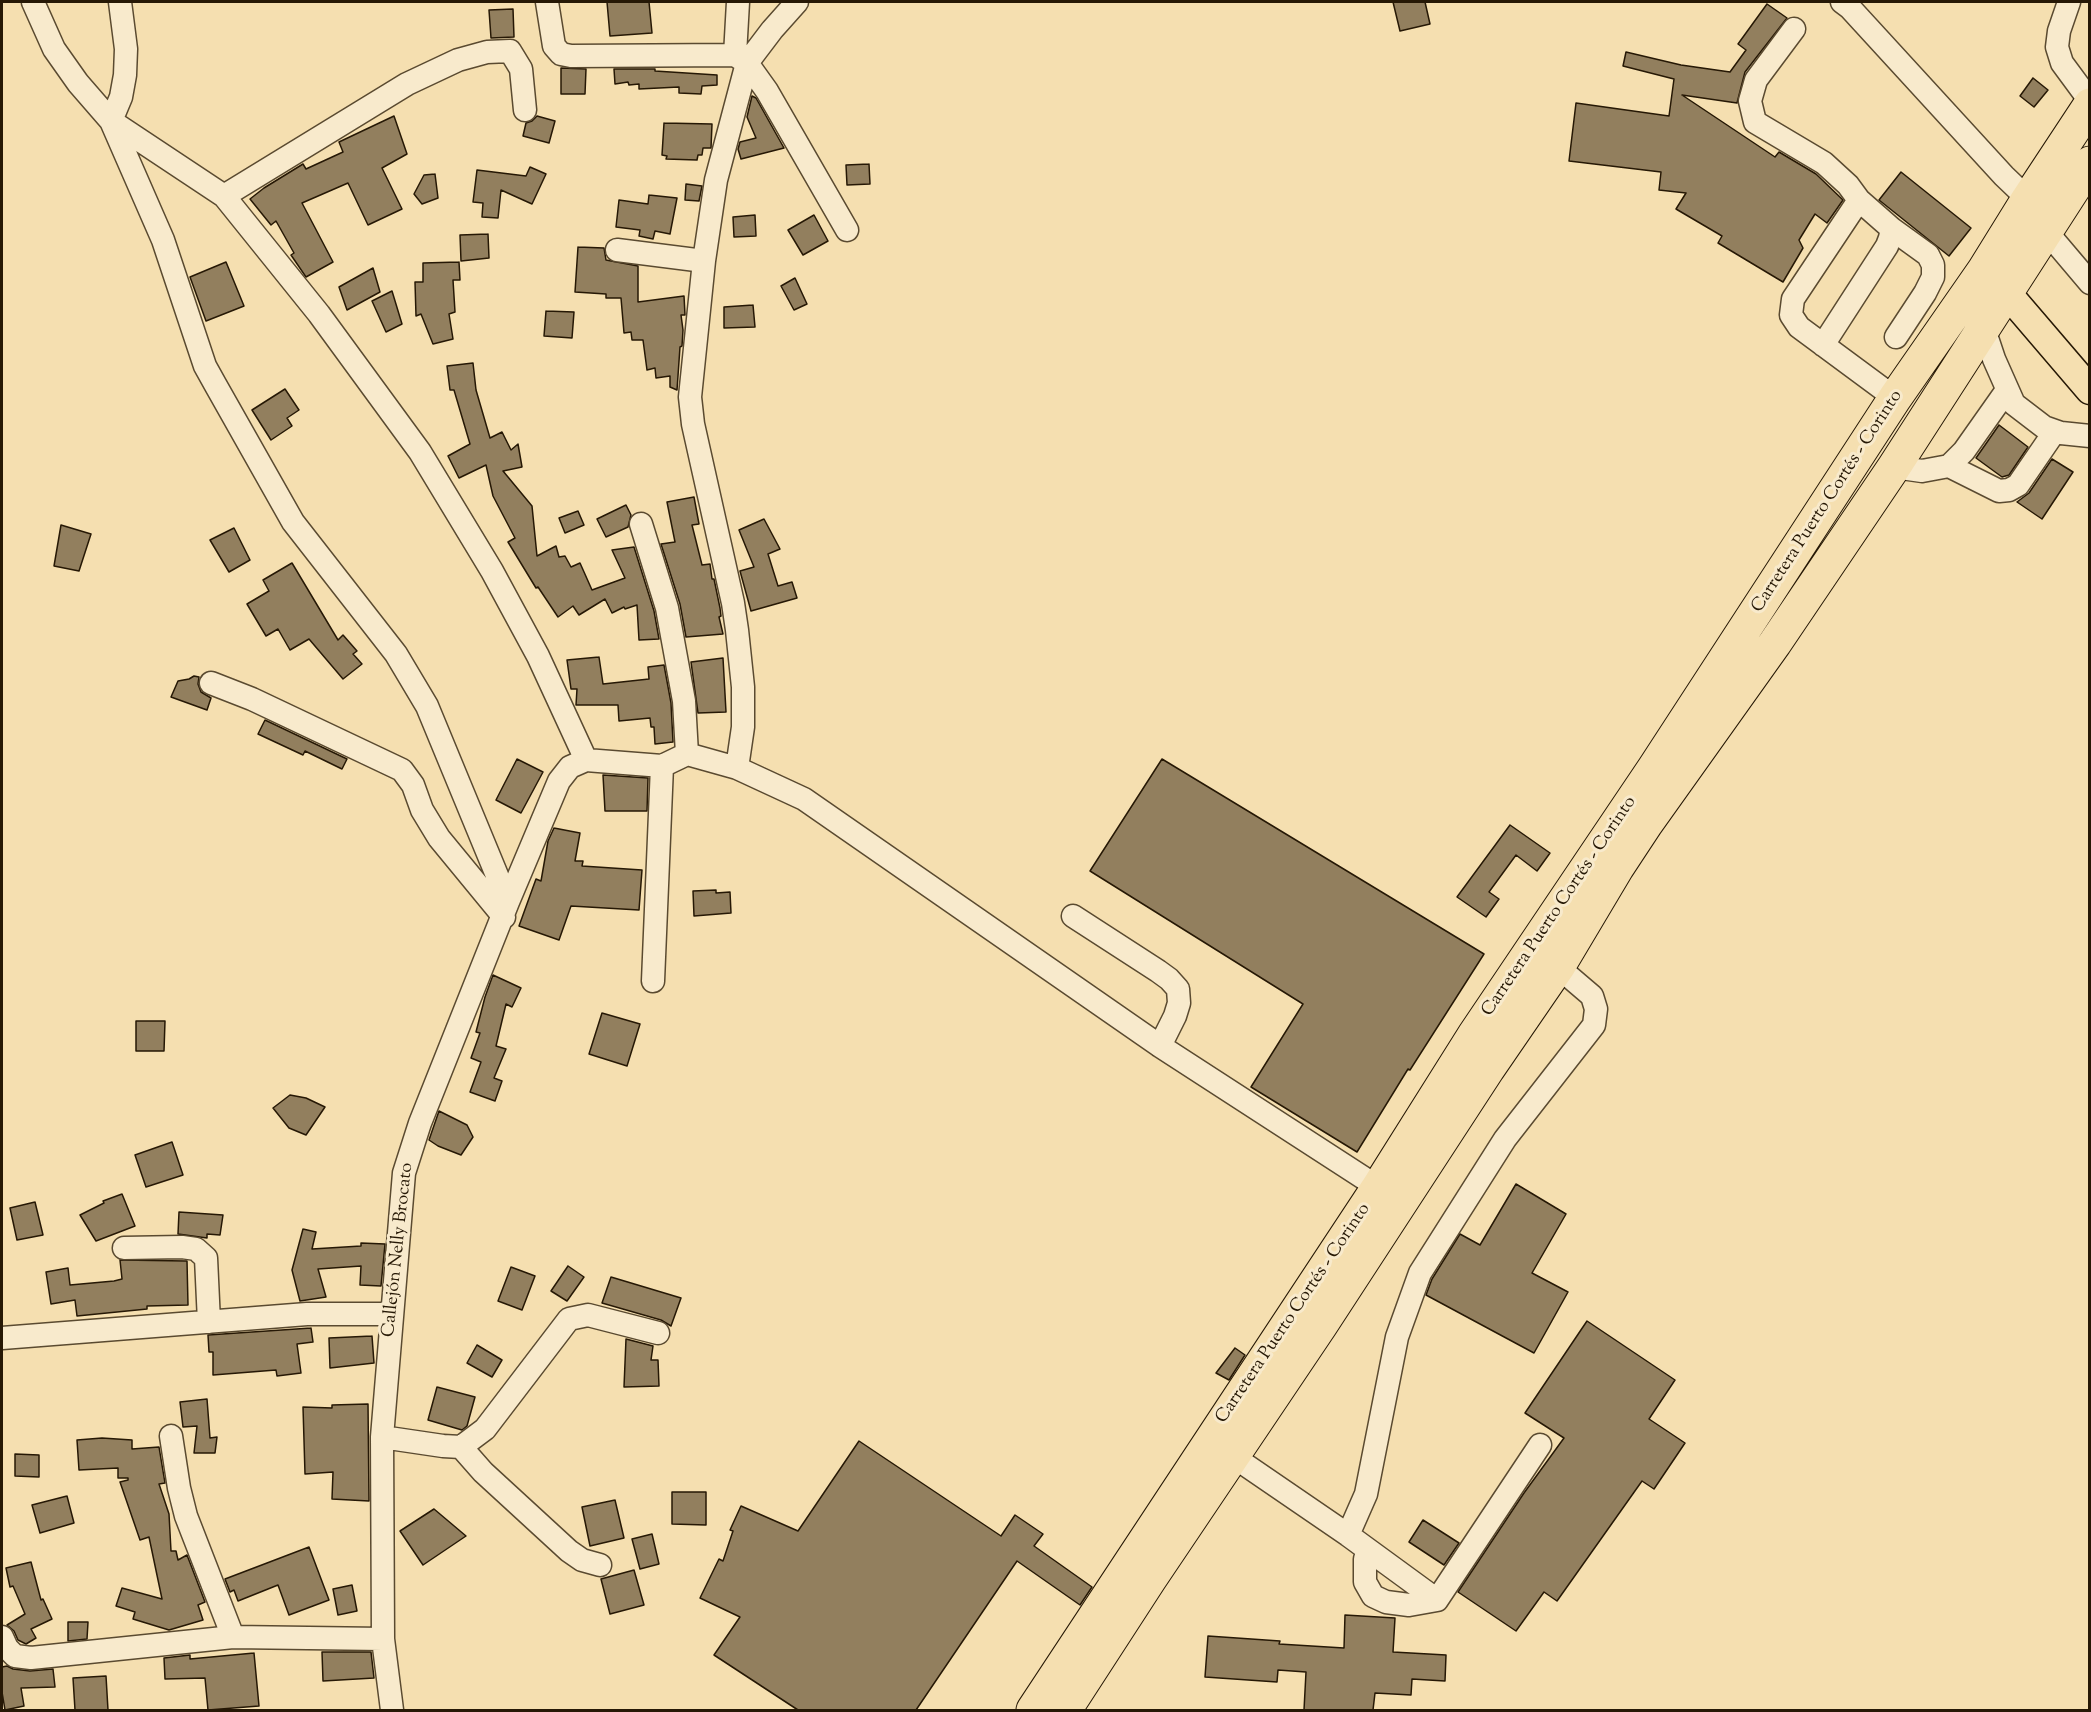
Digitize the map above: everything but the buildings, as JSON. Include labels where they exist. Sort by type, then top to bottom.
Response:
[{"type":"highway","name":"Carretera Puerto Cortés - Corinto","points":[[1033,1710],[1150,1579],[1234,1458],[1390,1194],[1474,1035],[1660,758],[1895,398],[1984,270],[2090,103]]},
{"type":"highway","name":"Carretera Puerto Cortés - Corinto","points":[[1065,1710],[1085,1654],[1390,1194],[1488,1069],[1558,967],[1646,824],[1775,643],[1894,467],[2090,163]]},
{"type":"main road","points":[[1984,270],[2089,387]]},
{"type":"street","points":[[33,2],[54,49],[111,121],[224,196],[319,314],[420,452],[523,627],[586,760],[662,766],[687,754],[737,768],[804,799],[1160,1046],[1390,1194]]},
{"type":"street","points":[[120,2],[126,49],[121,97],[111,121],[163,240],[206,366],[293,522],[396,654],[426,706],[506,909]]},
{"type":"street","points":[[547,2],[554,46],[561,54],[741,59],[798,2]]},
{"type":"street","points":[[737,768],[743,727],[743,687],[737,630],[693,424],[690,397],[704,261],[716,180],[741,59],[738,2]]},
{"type":"street","points":[[1842,2],[2028,199]]},
{"type":"street","points":[[2069,2],[2059,31],[2057,47],[2062,63],[2090,103]]},
{"type":"street","points":[[1794,29],[1756,80],[1750,101],[1755,122],[1824,163],[1848,185],[1859,200],[1892,229],[1928,255],[1933,266],[1933,278],[1896,337]]},
{"type":"street","points":[[224,196],[407,84],[458,60],[487,52],[510,51],[521,69],[525,110]]},
{"type":"street","points":[[741,59],[767,91],[847,230]]},
{"type":"street","points":[[1859,200],[1793,299],[1791,315],[1798,327],[1895,398]]},
{"type":"street","points":[[1823,345],[1887,246],[1892,229]]},
{"type":"street","points":[[2046,231],[2090,283]]},
{"type":"street","points":[[617,250],[704,261]]},
{"type":"street","points":[[1984,328],[2014,404],[2044,427],[2090,436]]},
{"type":"street","points":[[1894,467],[1922,471],[1949,466],[1964,451],[2007,390]]},
{"type":"street","points":[[1949,466],[1998,491],[2009,490],[2018,485],[2055,430]]},
{"type":"street","points":[[641,524],[667,608],[684,701],[687,754]]},
{"type":"street","points":[[211,683],[252,699],[402,771],[413,785],[422,810],[439,838],[506,909]]},
{"type":"street","name":"Callejón Nelly Brocato","points":[[392,1710],[383,1639],[382,1437],[404,1173],[420,1123],[558,781],[570,766],[586,760]]},
{"type":"street","points":[[653,981],[662,766]]},
{"type":"street","points":[[1073,916],[1158,971],[1178,989],[1179,1003],[1175,1016],[1160,1046]]},
{"type":"street","points":[[1348,1535],[1366,1494],[1397,1337],[1420,1273],[1505,1139],[1594,1025],[1596,1010],[1592,996],[1558,967]]},
{"type":"street","points":[[124,1248],[182,1247],[196,1249],[206,1258],[209,1322]]},
{"type":"street","points":[[2,1338],[307,1314],[391,1314]]},
{"type":"street","points":[[382,1437],[462,1447],[485,1429],[569,1319],[588,1315],[658,1333]]},
{"type":"street","points":[[171,1436],[186,1516],[233,1637]]},
{"type":"street","points":[[1369,1551],[1365,1559],[1365,1582],[1373,1596],[1386,1602],[1409,1605],[1437,1600],[1540,1445]]},
{"type":"street","points":[[462,1447],[483,1472],[569,1551],[582,1560],[600,1565]]},
{"type":"street","points":[[1234,1458],[1348,1535],[1437,1600]]},
{"type":"street","points":[[2,1637],[7,1648],[15,1656],[32,1658],[233,1637],[383,1639]]}]
